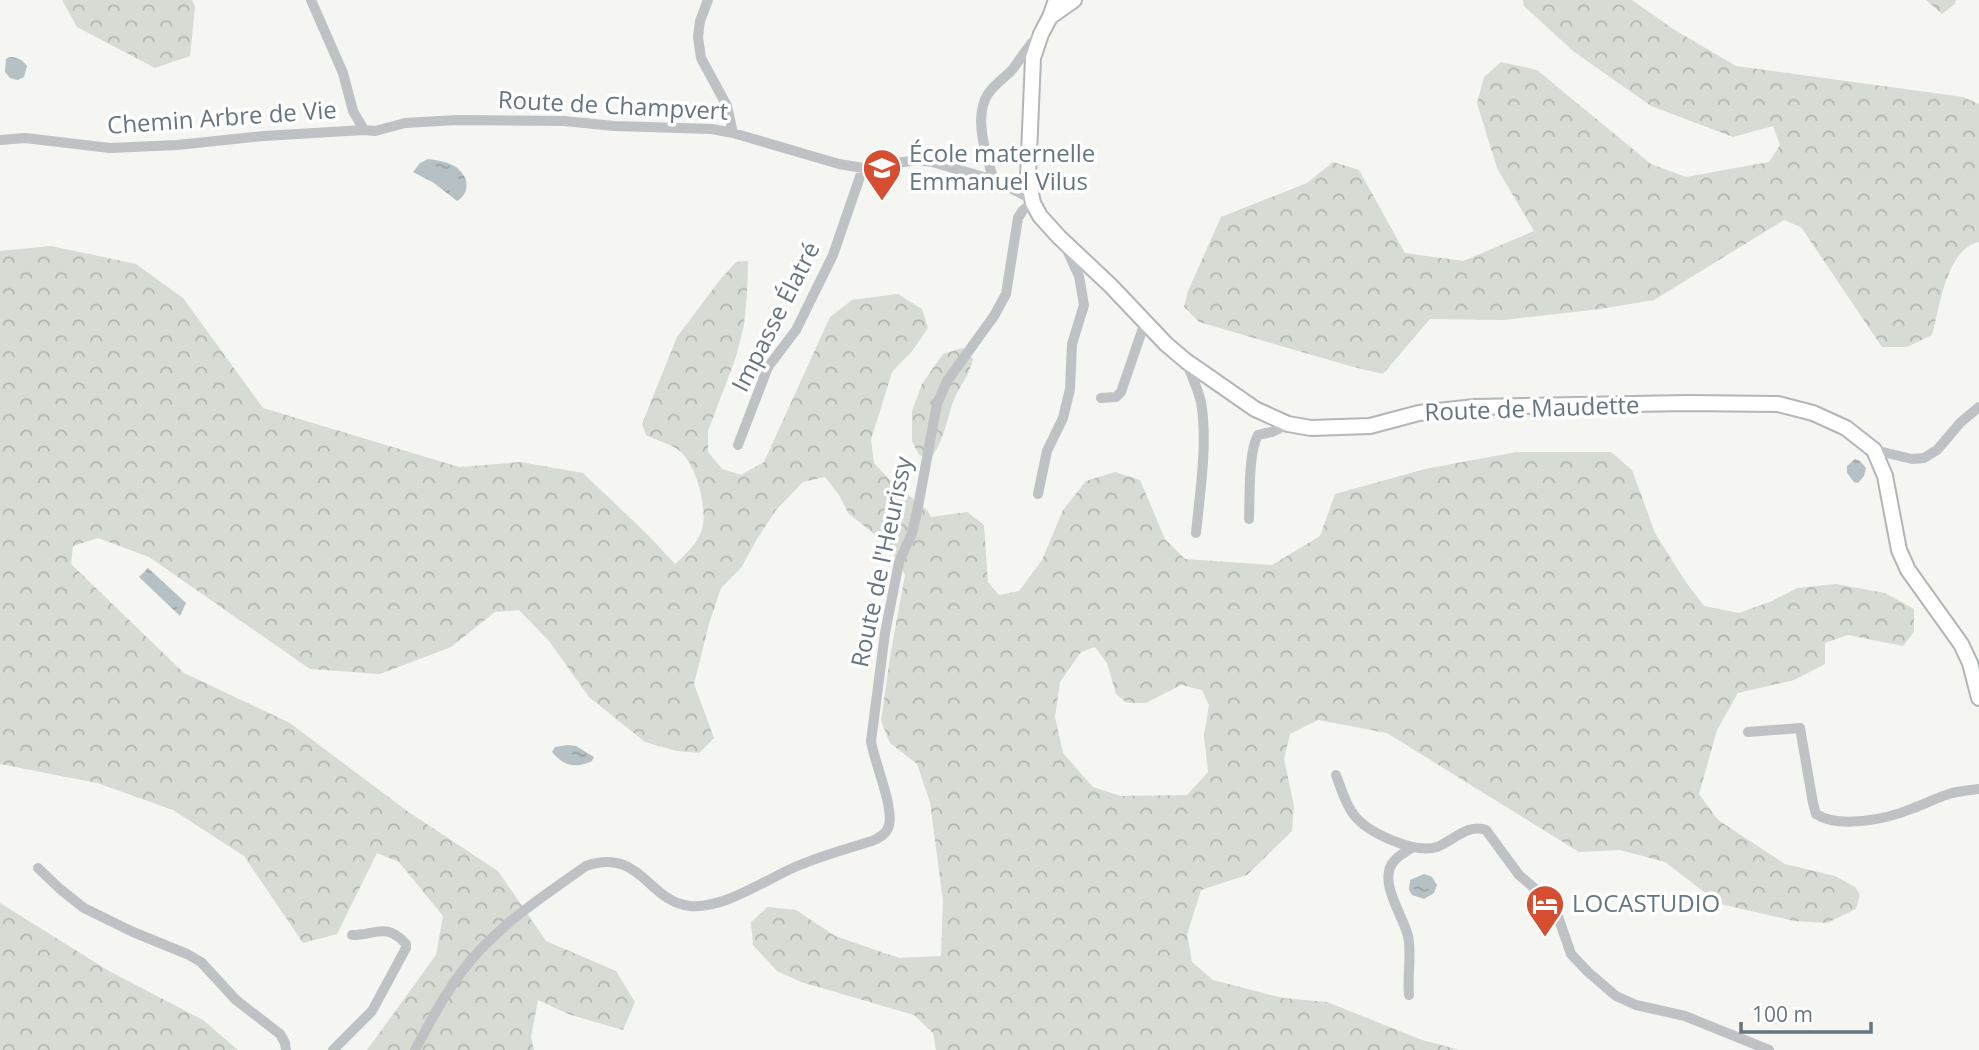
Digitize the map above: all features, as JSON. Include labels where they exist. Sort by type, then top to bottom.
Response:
[{"type":"street","points":[[311,0],[343,73],[353,111],[364,130]]},
{"type":"street","points":[[708,0],[700,21],[698,37],[701,58],[727,106],[733,132]]},
{"type":"street","points":[[1032,201],[1028,178],[1032,69],[1036,46],[1056,0]]},
{"type":"street","points":[[1050,17],[1074,0]]},
{"type":"street","points":[[994,180],[982,130],[985,98],[1010,72],[1028,45],[1041,34]]},
{"type":"street","name":"Route de Champvert","points":[[364,130],[375,131],[428,120],[564,121],[614,126],[712,129],[733,132],[839,164],[863,168],[917,160],[942,165],[994,180],[1032,201]]},
{"type":"street","name":"Chemin Arbre de Vie","points":[[0,139],[25,138],[110,148],[364,130]]},
{"type":"street","name":"Impasse Élatré","points":[[738,445],[768,366],[796,330],[834,255],[863,168]]},
{"type":"street","name":"Route de Maudette","points":[[1032,201],[1040,216],[1064,242],[1186,361],[1255,409],[1287,424],[1311,428],[1370,426],[1419,413],[1475,407],[1778,404],[1813,413],[1846,428],[1874,450]]},
{"type":"street","name":"Route de l'Heurissy","points":[[415,1050],[458,977],[479,951],[512,921],[586,866],[599,862],[620,863],[635,870],[673,901],[690,906],[706,905],[753,888],[796,867],[872,841],[888,830],[889,806],[871,741],[885,633],[899,562],[912,533],[937,404],[947,381],[994,316],[1006,294],[1018,218],[1032,201]]},
{"type":"street","points":[[1038,494],[1048,451],[1063,418],[1070,389],[1072,344],[1084,304],[1079,276],[1064,242]]},
{"type":"street","points":[[1101,398],[1116,397],[1121,392],[1145,323]]},
{"type":"street","points":[[1186,361],[1201,401],[1202,413],[1203,456],[1196,533]]},
{"type":"street","points":[[1874,450],[1912,459],[1924,458],[1937,450],[1961,422],[1979,407]]},
{"type":"street","points":[[1249,519],[1255,440],[1258,435],[1272,432],[1287,424]]},
{"type":"street","points":[[1874,450],[1885,476],[1899,550],[1908,570],[1961,644],[1970,663],[1979,698]]},
{"type":"street","points":[[1748,732],[1800,728],[1813,803],[1816,814],[1823,819],[1868,821],[1910,810],[1954,793],[1979,789]]},
{"type":"street","points":[[1336,775],[1348,805],[1360,821],[1381,836],[1428,849],[1474,827],[1486,830],[1519,875],[1553,905],[1571,954],[1616,996],[1636,1005],[1685,1016],[1769,1050]]},
{"type":"street","points":[[1409,996],[1408,934],[1389,889],[1388,877],[1395,860],[1413,847]]},
{"type":"street","points":[[37,868],[84,908],[201,962],[236,1000],[280,1034],[286,1050]]},
{"type":"street","points":[[333,1050],[372,1011],[406,948],[406,944],[397,934],[388,931],[352,935]]},
{"type":"green space","points":[[62,0],[192,0],[195,7],[190,56],[155,68],[77,27]]},
{"type":"green space","points":[[1523,0],[1632,0],[1673,29],[1736,66],[1963,97],[1979,104],[1979,242],[1968,247],[1952,267],[1932,335],[1907,347],[1882,347],[1801,227],[1784,220],[1654,300],[1504,320],[1430,319],[1383,374],[1199,322],[1184,307],[1188,291],[1221,217],[1307,183],[1333,162],[1359,170],[1405,253],[1463,261],[1534,231],[1497,168],[1477,103],[1484,77],[1501,62],[1537,70],[1651,164],[1686,177],[1769,162],[1780,145],[1773,126],[1733,137],[1651,106],[1573,51],[1524,6]]},
{"type":"green space","points":[[1926,0],[1956,0],[1955,4],[1942,14]]},
{"type":"green space","points":[[51,246],[136,264],[183,298],[263,408],[459,467],[521,462],[583,473],[675,564],[700,535],[703,521],[702,498],[695,474],[684,455],[646,435],[642,424],[677,337],[736,262],[748,261],[744,325],[736,357],[708,431],[708,452],[722,469],[741,475],[764,462],[830,317],[852,300],[898,294],[922,309],[928,328],[913,350],[892,372],[871,440],[874,463],[927,510],[931,517],[967,512],[984,525],[988,582],[999,595],[1019,591],[1042,560],[1063,510],[1086,481],[1115,472],[1140,480],[1165,539],[1185,559],[1272,565],[1320,536],[1335,494],[1425,469],[1516,452],[1611,452],[1632,470],[1655,533],[1704,606],[1739,613],[1797,588],[1836,584],[1885,593],[1914,609],[1914,632],[1903,646],[1848,635],[1825,643],[1825,664],[1794,680],[1738,693],[1717,730],[1699,794],[1718,820],[1785,864],[1835,876],[1855,887],[1860,895],[1856,909],[1827,923],[1794,921],[1720,904],[1665,862],[1620,850],[1579,852],[1387,733],[1318,720],[1290,734],[1284,759],[1294,806],[1292,831],[1247,875],[1201,890],[1187,934],[1192,962],[1213,980],[1283,998],[1327,1002],[1422,1040],[1460,1050],[936,1050],[933,1033],[914,1015],[801,982],[777,971],[753,945],[751,922],[768,907],[796,910],[835,936],[899,958],[941,956],[943,901],[930,802],[917,764],[890,743],[881,721],[905,575],[889,546],[848,513],[839,495],[825,477],[803,482],[776,510],[741,568],[721,588],[694,684],[714,738],[699,753],[677,751],[645,742],[589,697],[549,641],[519,610],[495,612],[451,647],[380,674],[310,669],[149,557],[98,538],[73,546],[71,564],[184,673],[290,723],[410,813],[498,871],[546,941],[616,971],[635,1002],[623,1030],[568,1014],[538,1000],[531,1037],[534,1050],[367,1050],[436,955],[443,916],[399,862],[377,853],[337,934],[303,943],[244,856],[173,810],[97,783],[0,764],[0,251]],"holes":[[[1095,647],[1107,663],[1116,694],[1127,703],[1146,703],[1181,685],[1202,690],[1209,705],[1204,736],[1208,772],[1187,795],[1121,796],[1093,787],[1063,753],[1055,717],[1060,682],[1081,652]]]},
{"type":"green space","points":[[962,348],[973,359],[970,369],[956,395],[936,450],[931,458],[919,455],[912,441],[912,411],[922,384],[943,354]]},
{"type":"green space","points":[[0,903],[109,971],[203,1020],[238,1050],[0,1050]]},
{"type":"water","points":[[6,59],[19,59],[27,66],[24,77],[18,80],[10,78],[5,72]]},
{"type":"water","points":[[428,159],[453,165],[464,175],[467,184],[465,193],[457,201],[434,183],[413,172],[420,163]]},
{"type":"water","points":[[1855,459],[1866,468],[1858,483],[1847,473],[1847,466]]},
{"type":"water","points":[[148,568],[186,603],[180,616],[139,577]]},
{"type":"water","points":[[576,746],[594,757],[592,761],[570,765],[552,752],[555,747]]},
{"type":"water","points":[[1424,874],[1432,877],[1437,885],[1434,893],[1424,899],[1412,895],[1409,890],[1410,880]]},
{"type":"place","name":"École maternelle Emmanuel Vilus","points":[[882,202]]},
{"type":"place","name":"LOCASTUDIO","points":[[1545,938]]}]
